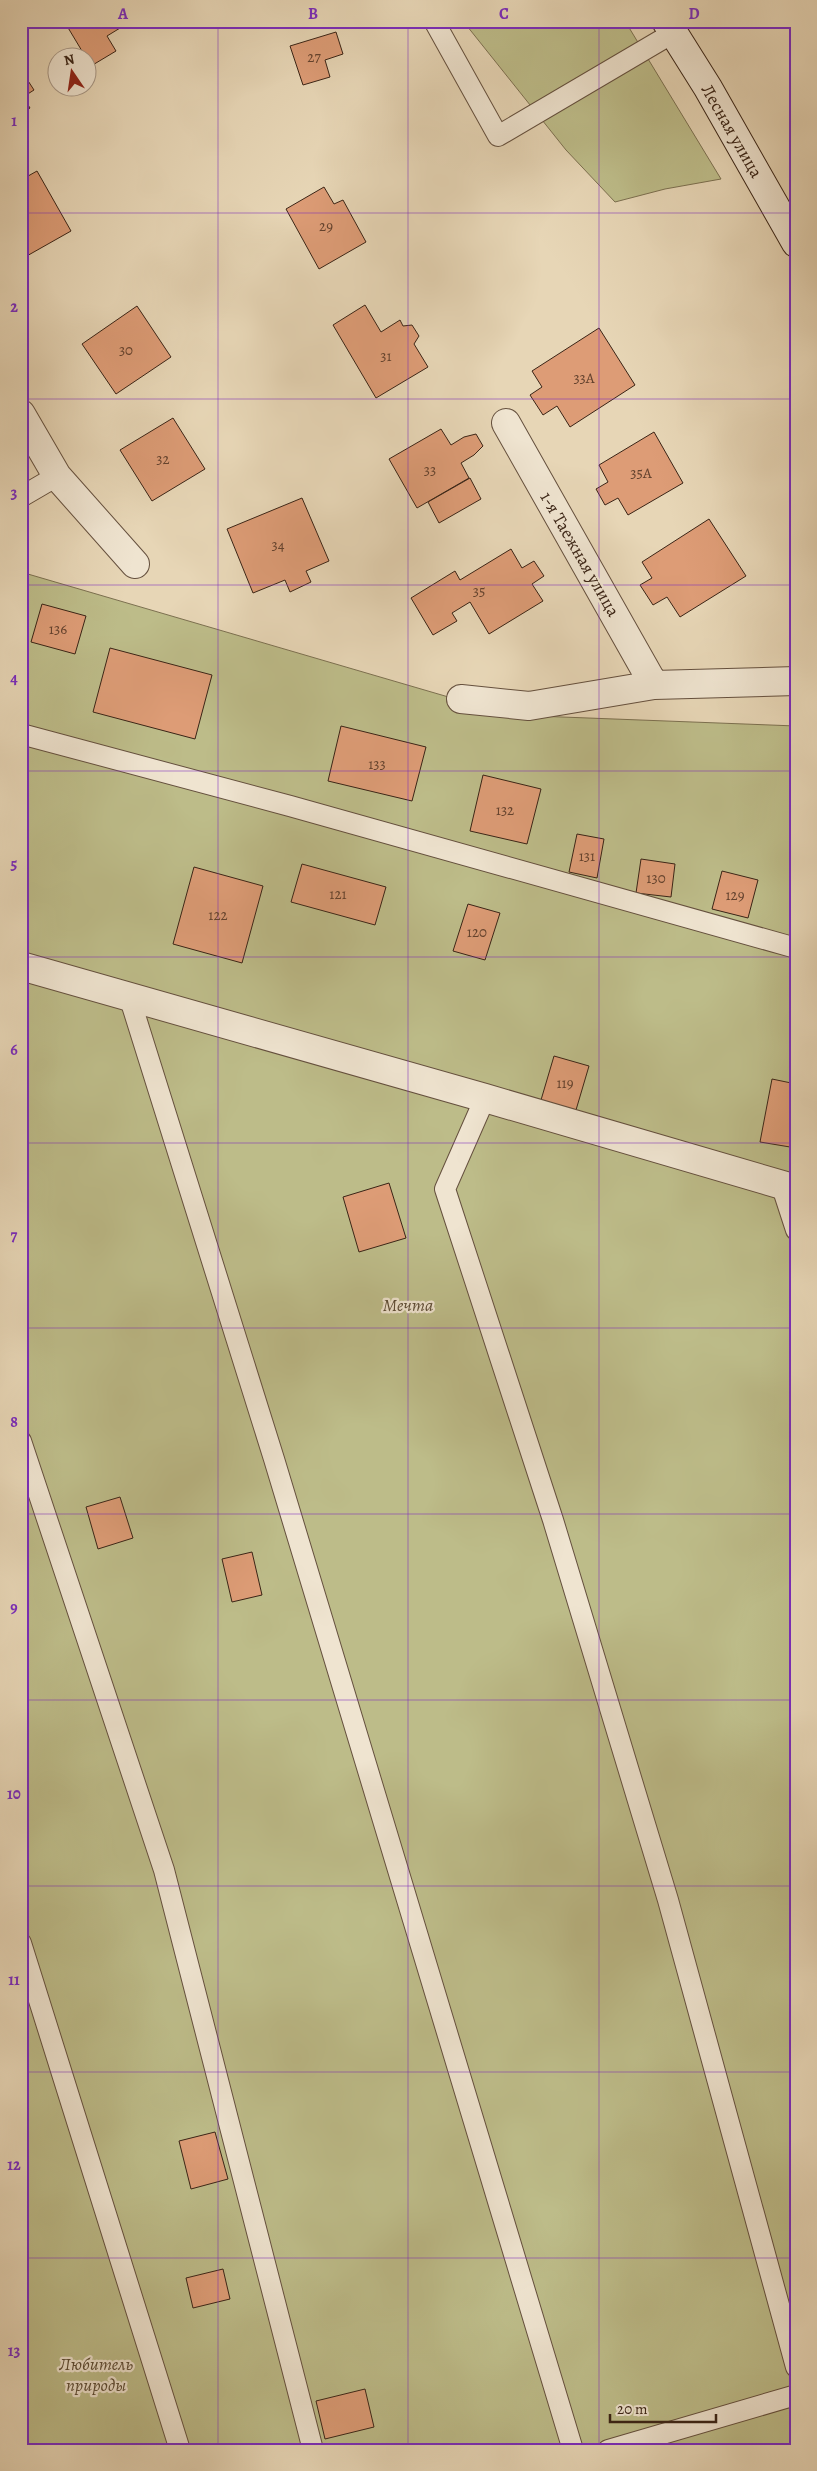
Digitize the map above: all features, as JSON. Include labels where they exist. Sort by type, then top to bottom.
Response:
[{"type":"street","name":"Лесная улица","points":[[669,27],[708,88],[796,243]]},
{"type":"street","points":[[21,414],[57,476],[135,564]]},
{"type":"street","name":"1-я Таежная улица","points":[[506,423],[654,685]]},
{"type":"street","points":[[461,699],[528,706],[654,685],[796,681]]},
{"type":"street","points":[[21,966],[788,1186]]},
{"type":"lane","points":[[434,21],[498,136],[669,27]]},
{"type":"lane","points":[[21,497],[57,476]]},
{"type":"lane","points":[[21,734],[290,806],[796,948]]},
{"type":"lane","points":[[129,996],[274,1459],[573,2450]]},
{"type":"lane","points":[[485,1098],[445,1189],[553,1520],[668,1900],[796,2367]]},
{"type":"lane","points":[[788,1186],[796,1230]]},
{"type":"lane","points":[[21,1441],[164,1870],[313,2450]]},
{"type":"lane","points":[[21,1943],[180,2450]]},
{"type":"lane","points":[[608,2450],[796,2396]]},
{"type":"green space","points":[[463,21],[625,21],[721,179],[665,189],[615,202],[566,150]]},
{"type":"green space","name":"Мечта","points":[[21,572],[510,715],[796,726],[796,2450],[21,2450]]},
{"type":"building","points":[[64,21],[122,21],[125,25],[107,36],[116,51],[98,62],[98,48],[80,48]]},
{"type":"building","points":[[336,32],[343,54],[325,60],[330,77],[303,85],[290,46]]},
{"type":"building","points":[[21,70],[34,90],[23,97],[30,108],[21,114]]},
{"type":"building","points":[[37,171],[71,231],[25,257],[21,250],[21,180]]},
{"type":"building","points":[[324,187],[334,204],[343,200],[366,242],[319,269],[286,209]]},
{"type":"building","points":[[365,305],[381,332],[400,320],[403,326],[412,325],[419,336],[414,344],[428,367],[376,398],[333,325]]},
{"type":"building","points":[[137,306],[171,357],[116,394],[82,344]]},
{"type":"building","points":[[599,328],[635,385],[570,427],[557,406],[543,415],[530,395],[542,387],[532,371]]},
{"type":"building","points":[[173,418],[205,469],[152,501],[120,450]]},
{"type":"building","points":[[441,429],[451,445],[464,437],[476,434],[483,446],[474,455],[461,463],[469,478],[417,508],[389,459]]},
{"type":"building","points":[[654,432],[683,483],[628,515],[618,498],[605,505],[596,489],[608,482],[599,465]]},
{"type":"building","points":[[470,478],[481,499],[439,523],[428,502]]},
{"type":"building","points":[[302,498],[329,561],[306,571],[311,582],[290,592],[285,580],[253,593],[227,529]]},
{"type":"building","points":[[709,519],[746,576],[680,617],[667,597],[653,605],[640,585],[652,578],[642,562]]},
{"type":"building","points":[[511,549],[522,568],[534,561],[544,576],[532,584],[543,601],[489,634],[470,602],[452,613],[457,621],[433,635],[411,598],[455,571],[460,580]]},
{"type":"building","points":[[42,604],[86,616],[75,654],[31,642]]},
{"type":"building","points":[[110,648],[212,675],[195,739],[93,712]]},
{"type":"building","points":[[341,726],[426,747],[412,801],[328,781]]},
{"type":"building","points":[[483,775],[541,789],[527,844],[470,831]]},
{"type":"building","points":[[577,834],[604,839],[597,878],[569,872]]},
{"type":"building","points":[[641,859],[675,864],[671,897],[636,893]]},
{"type":"building","points":[[302,864],[386,887],[375,925],[291,902]]},
{"type":"building","points":[[194,867],[263,886],[242,963],[173,944]]},
{"type":"building","points":[[722,871],[758,880],[748,918],[712,909]]},
{"type":"building","points":[[468,904],[500,913],[485,960],[453,951]]},
{"type":"building","points":[[554,1056],[589,1066],[576,1110],[541,1100]]},
{"type":"building","points":[[772,1079],[796,1084],[796,1148],[760,1142]]},
{"type":"building","points":[[389,1183],[406,1238],[359,1252],[343,1197]]},
{"type":"building","points":[[120,1497],[133,1538],[98,1549],[86,1507]]},
{"type":"building","points":[[252,1552],[262,1595],[232,1602],[222,1559]]},
{"type":"building","points":[[215,2132],[228,2179],[191,2189],[179,2141]]},
{"type":"building","points":[[223,2269],[230,2299],[193,2308],[186,2278]]},
{"type":"building","points":[[365,2389],[374,2427],[325,2439],[316,2401]]},
{"type":"park label","name":"Любитель природы","points":[[96,2374]]}]
